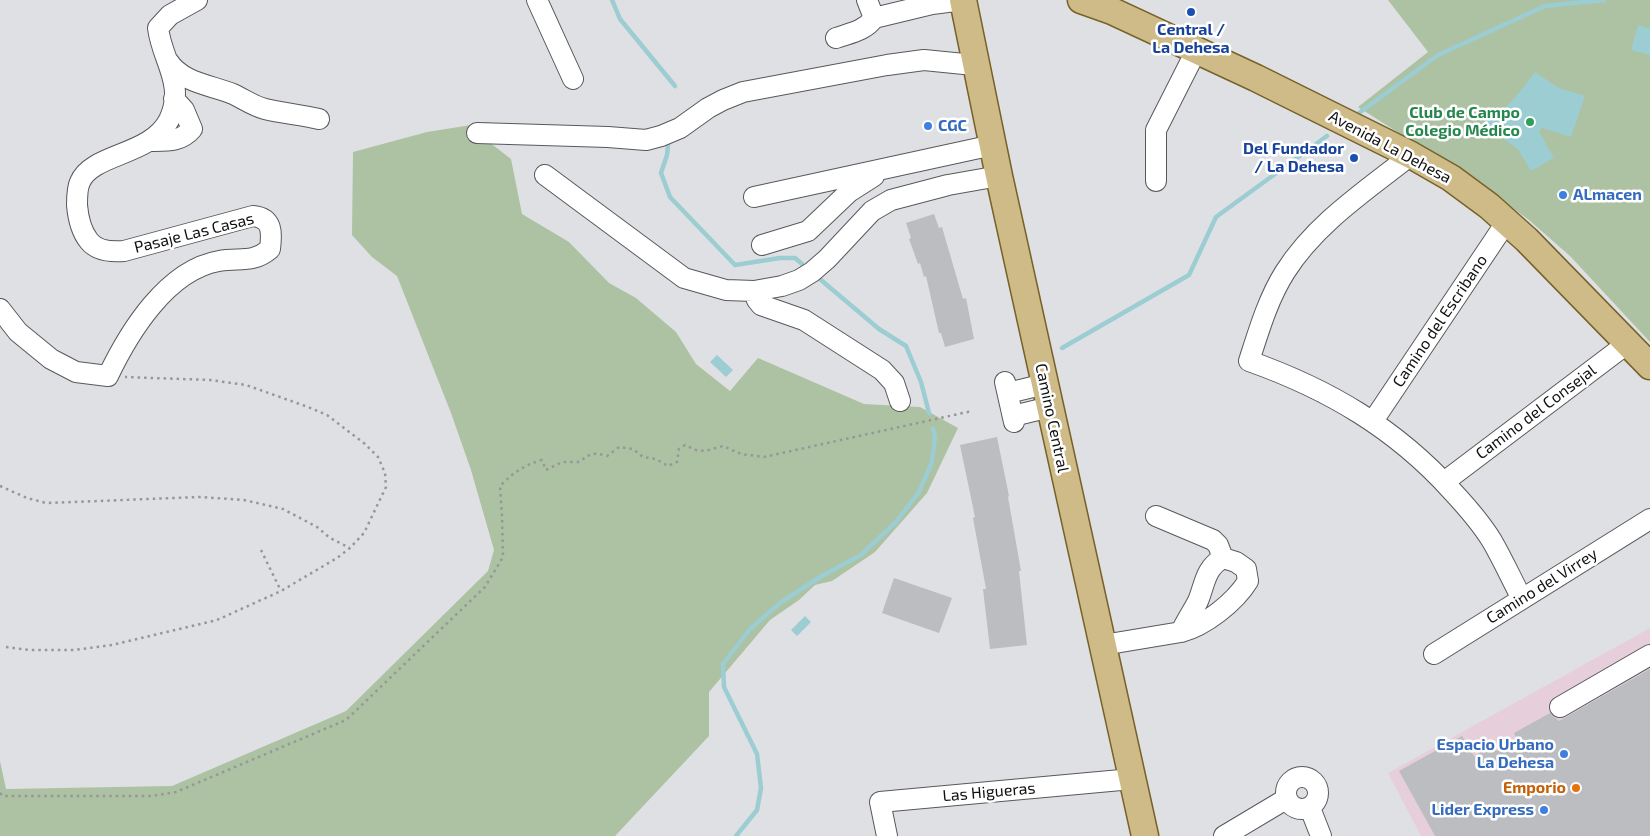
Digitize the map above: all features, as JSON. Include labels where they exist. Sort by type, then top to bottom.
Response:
[{"type":"main road","name":"Camino Central","points":[[963,0],[993,145],[1145,836]]},
{"type":"main road","name":"Avenida La Dehesa","points":[[1081,0],[1112,11],[1256,78],[1411,155],[1464,187],[1507,221],[1650,366]]},
{"type":"street","name":"Pasaje Las Casas","points":[[108,376],[132,332],[156,300],[174,283],[207,265],[219,261],[250,260],[262,256],[270,249],[272,238],[268,222],[260,216],[114,252],[96,247],[83,232],[77,196],[80,182],[91,168],[151,141],[169,120],[175,86],[160,41],[158,28],[170,15],[197,0]]},
{"type":"street","points":[[536,0],[573,79]]},
{"type":"street","points":[[867,0],[874,18]]},
{"type":"street","points":[[836,38],[869,26],[874,18],[919,3],[963,0]]},
{"type":"street","points":[[1156,181],[1156,130],[1196,51]]},
{"type":"street","points":[[477,133],[646,140],[680,128],[708,108],[743,92],[887,64],[924,60],[964,64],[976,63]]},
{"type":"street","points":[[168,61],[190,79],[233,94],[256,107],[318,118]]},
{"type":"street","points":[[754,197],[993,145]]},
{"type":"street","points":[[1411,155],[1327,222],[1296,255],[1266,309],[1249,360],[1330,395],[1373,421],[1415,455],[1444,482],[1492,541],[1522,599]]},
{"type":"street","points":[[762,245],[808,231],[848,192],[887,169]]},
{"type":"street","points":[[545,176],[684,278],[726,290],[754,291],[782,286],[799,280],[812,272],[827,259],[872,211],[891,200],[948,185],[1000,176]]},
{"type":"street","name":"Camino del Escribano","points":[[1373,421],[1507,221]]},
{"type":"street","points":[[754,291],[761,305],[804,320],[882,370],[894,383],[900,401]]},
{"type":"street","points":[[0,309],[18,332],[51,359],[76,372],[108,376]]},
{"type":"street","name":"Camino del Consejal","points":[[1444,482],[1628,342]]},
{"type":"street","points":[[1006,388],[1048,396],[1013,419],[1006,388]]},
{"type":"street","points":[[1156,516],[1213,540],[1218,545],[1223,558]]},
{"type":"street","name":"Camino del Virrey","points":[[1434,654],[1650,519]]},
{"type":"street","points":[[1103,645],[1181,632],[1193,629],[1224,608],[1241,591],[1248,581],[1246,569],[1236,562],[1223,558],[1215,563],[1207,574],[1198,599],[1181,632]]},
{"type":"street","points":[[1560,706],[1650,655]]},
{"type":"street","points":[[1298,777],[1305,777],[1311,780],[1316,784],[1319,791],[1319,798],[1316,804],[1310,808],[1301,810],[1292,807],[1286,799],[1288,786],[1292,780],[1298,777]]},
{"type":"street","name":"Las Higueras","points":[[888,836],[880,802],[1132,779]]},
{"type":"street","points":[[1224,836],[1286,799]]},
{"type":"street","points":[[1310,808],[1321,836]]},
{"type":"path","points":[[6,647],[50,651],[74,650],[112,645],[217,620],[280,591],[337,558],[350,548],[364,532],[386,487],[385,474],[378,457],[344,427],[327,415],[308,407],[246,385],[210,380],[108,376]]},
{"type":"path","points":[[0,793],[3,796],[152,796],[176,792],[346,720],[485,587],[503,557],[500,486],[514,472],[529,464],[542,460],[546,470],[562,462],[580,462],[588,454],[599,453],[607,456],[619,447],[633,449],[643,457],[656,459],[668,466],[677,462],[679,449],[685,445],[696,450],[705,451],[723,446],[741,454],[764,457],[972,412]]},
{"type":"path","points":[[0,486],[27,498],[46,503],[192,498],[244,500],[283,509],[350,548]]},
{"type":"path","points":[[261,550],[280,591]]},
{"type":"shaded area","name":"Espacio Urbano La Dehesa","points":[[1650,628],[1650,836],[1421,836],[1388,773]]},
{"type":"green space","name":"Club de Campo Colegio Médico","points":[[1388,0],[1650,0],[1650,342],[1570,256],[1529,220],[1484,187],[1358,107],[1428,52]]},
{"type":"green space","points":[[490,122],[489,142],[511,159],[522,214],[569,242],[609,283],[636,298],[676,332],[696,364],[730,391],[758,358],[864,404],[920,407],[958,428],[927,493],[875,552],[832,581],[815,585],[799,600],[770,620],[709,692],[709,736],[615,836],[0,836],[0,761],[6,789],[172,786],[346,711],[488,571],[494,550],[471,470],[451,413],[397,276],[372,257],[352,235],[353,152],[427,132]]},
{"type":"water","points":[[1638,25],[1650,29],[1650,55],[1631,50]]},
{"type":"water","name":"Club de Campo Colegio Médico","points":[[1535,72],[1559,88],[1585,96],[1571,137],[1542,128],[1539,131],[1554,158],[1531,171],[1518,149],[1483,125],[1490,115],[1495,119]]},
{"type":"water","points":[[717,355],[733,370],[726,377],[710,362]]},
{"type":"water","points":[[805,616],[811,622],[797,636],[791,630]]},
{"type":"building","points":[[934,214],[939,228],[942,227],[963,299],[966,298],[974,339],[945,347],[941,333],[939,333],[926,276],[924,277],[920,263],[918,264],[909,239],[911,238],[906,223]]},
{"type":"building","points":[[997,437],[1021,571],[1019,571],[1027,645],[990,649],[983,589],[986,589],[973,518],[975,517],[960,445]]},
{"type":"building","points":[[894,578],[952,598],[939,633],[882,613]]},
{"type":"building","name":"Espacio Urbano La Dehesa","points":[[1650,669],[1650,836],[1435,836],[1399,771],[1462,736],[1474,756],[1494,745],[1497,751],[1517,740],[1514,733],[1550,713],[1559,721]]},
{"type":"waterway","points":[[612,0],[620,19],[675,86]]},
{"type":"waterway","points":[[1359,113],[1438,55],[1545,6],[1604,0]]},
{"type":"waterway","points":[[1062,348],[1189,275],[1216,217],[1327,136]]},
{"type":"waterway","points":[[668,145],[661,173],[670,197],[735,265],[780,258],[795,258],[802,264]]},
{"type":"waterway","points":[[821,280],[879,329],[906,346],[921,382],[929,413]]},
{"type":"waterway","points":[[736,836],[757,810],[761,788],[757,754],[724,687],[723,664],[750,629],[780,603],[820,577],[861,555],[896,522],[919,492],[932,462],[935,437],[933,429]]},
{"type":"place","name":"Central / La Dehesa","points":[[1191,12]]},
{"type":"place","name":"Club de Campo Colegio Médico","points":[[1530,122]]},
{"type":"place","name":"CGC","points":[[928,126]]},
{"type":"place","name":"Del Fundador / La Dehesa","points":[[1354,158]]},
{"type":"place","name":"ALmacen","points":[[1563,195]]},
{"type":"place","name":"Espacio Urbano La Dehesa","points":[[1564,754]]},
{"type":"place","name":"Emporio","points":[[1576,788]]},
{"type":"place","name":"Lider Express","points":[[1544,810]]}]
